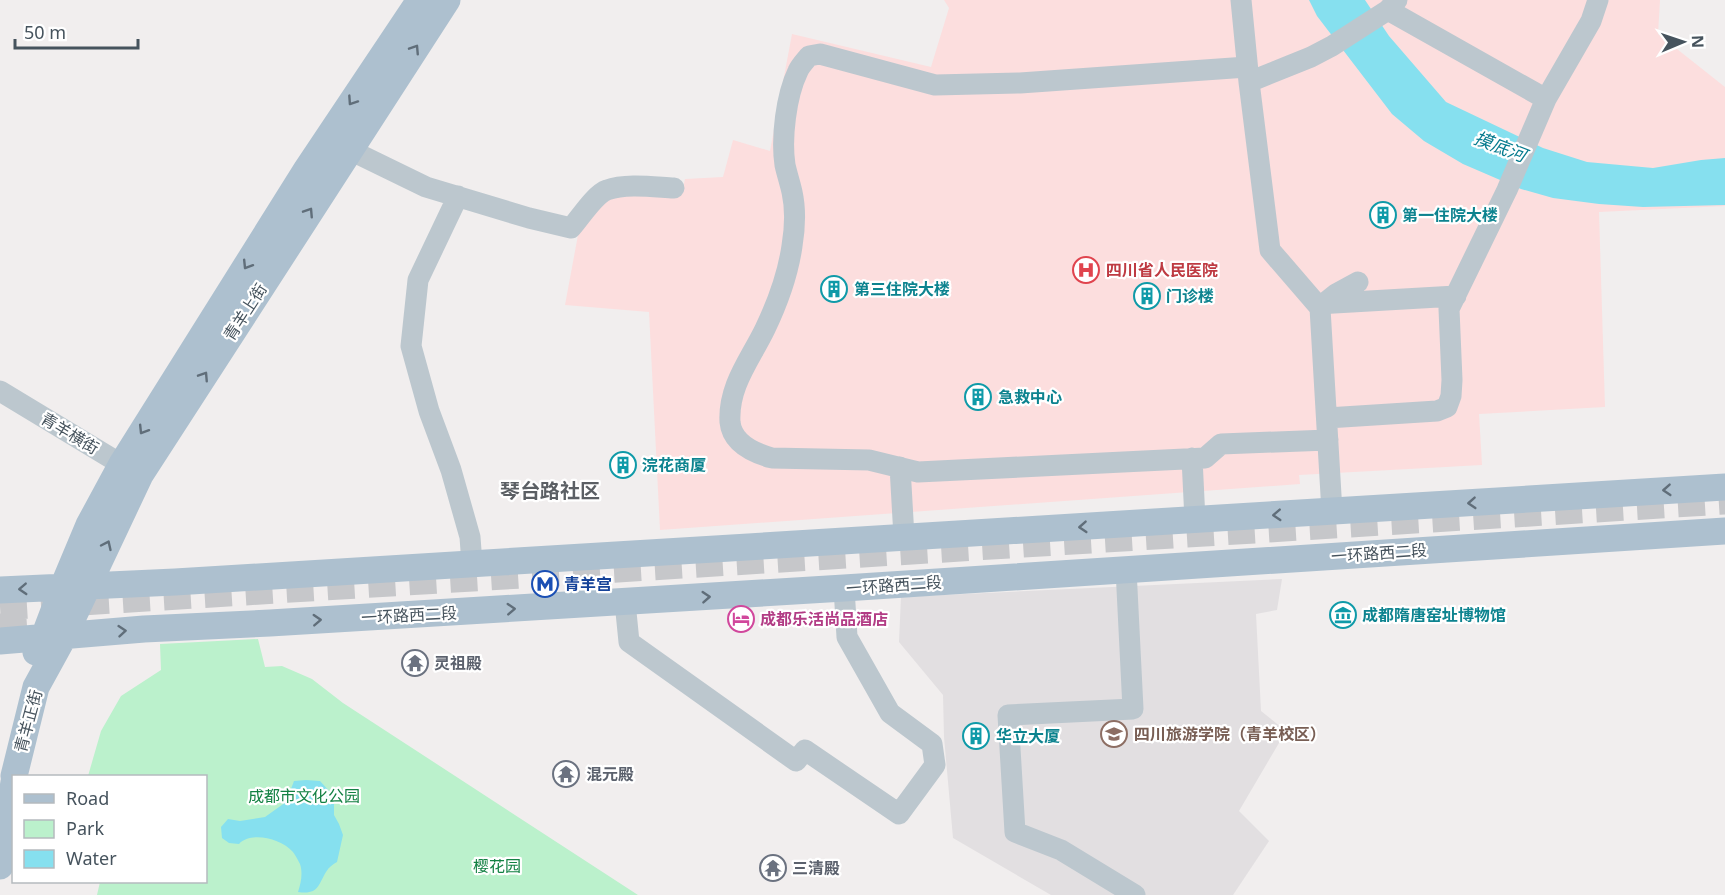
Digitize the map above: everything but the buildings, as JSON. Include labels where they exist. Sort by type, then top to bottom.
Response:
[{"type":"main road","name":"青羊上街","points":[[54,637],[75,587],[131,470],[301,179],[420,0]]},
{"type":"main road","name":"青羊上街","points":[[131,470],[350,150],[447,0]]},
{"type":"main road","points":[[0,590],[472,564],[1725,487]]},
{"type":"main road","name":"一环路西二段","points":[[0,641],[144,629],[625,602],[1725,531]]},
{"type":"main road","name":"青羊正街","points":[[0,763],[18,687],[54,637]]},
{"type":"main road","name":"青羊正街","points":[[14,775],[36,687],[54,637]]},
{"type":"main road","points":[[0,866],[12,794]]},
{"type":"street","points":[[1241,0],[1270,250],[1320,304],[1332,512]]},
{"type":"street","points":[[1327,418],[1437,411],[1447,407],[1451,396],[1452,380],[1449,309],[1507,190],[1546,99],[1591,21],[1598,0]]},
{"type":"street","points":[[1328,440],[1221,444],[1205,458],[1026,463],[918,472],[869,460],[772,458],[757,454],[734,438],[730,424],[731,401],[738,377],[765,329],[792,252],[795,228],[792,193],[785,166],[783,133],[798,70],[809,56],[820,54],[935,85],[1248,74],[1311,57],[1332,46],[1388,8],[1546,99]]},
{"type":"street","points":[[350,150],[426,187],[529,218],[571,228],[606,190],[634,186],[674,188]]},
{"type":"street","points":[[458,196],[418,280],[411,346],[429,411],[451,470],[470,537],[472,564]]},
{"type":"street","points":[[1320,304],[1358,282]]},
{"type":"street","points":[[1404,283],[1433,297]]},
{"type":"street","points":[[1320,304],[1456,296]]},
{"type":"street","name":"青羊横街","points":[[0,391],[131,470]]},
{"type":"street","points":[[1192,458],[1195,520]]},
{"type":"street","points":[[900,467],[904,537]]},
{"type":"street","points":[[1126,570],[1133,709],[1008,715],[1015,832],[1061,850],[1135,895]]},
{"type":"street","points":[[625,602],[629,642],[796,761],[805,750],[899,814],[936,765],[932,744],[890,713],[884,703],[847,637],[843,588]]},
{"type":"shaded area","name":"四川省人民医院","points":[[944,0],[1660,0],[1658,34],[1725,87],[1725,206],[1599,212],[1605,407],[1479,414],[1482,465],[1299,475],[1300,484],[660,530],[649,312],[565,305],[578,235],[603,202],[622,194],[682,193],[685,179],[723,177],[733,140],[770,151],[792,34],[931,67],[949,8]]},
{"type":"shaded area","name":"四川旅游学院（青羊校区）","points":[[1282,579],[1277,610],[1256,614],[1261,711],[1286,731],[1239,811],[1269,841],[1233,895],[1051,895],[953,838],[944,737],[943,695],[899,642],[901,597]]},
{"type":"green space","name":"成都市文化公园","points":[[258,639],[265,667],[282,666],[312,679],[343,703],[638,895],[97,895],[100,883],[207,883],[207,775],[88,775],[101,731],[121,696],[161,670],[160,644]]},
{"type":"water","name":"摸底河","points":[[1309,0],[1365,0],[1389,36],[1446,102],[1543,148],[1587,162],[1653,168],[1725,158],[1725,205],[1643,207],[1553,198],[1521,189],[1463,164],[1424,141],[1392,114],[1317,16]]},
{"type":"water","points":[[294,781],[320,781],[331,793],[334,815],[343,835],[337,862],[327,870],[317,888],[305,893],[298,892],[301,867],[287,847],[274,840],[258,837],[244,840],[239,844],[229,843],[222,838],[221,827],[228,819],[240,821],[265,817],[286,802]]},
{"type":"tunnel","points":[[0,607],[1725,501]]},
{"type":"tunnel","points":[[0,627],[62,623]]},
{"type":"place","name":"第一住院大楼","points":[[1383,215]]},
{"type":"place","name":"四川省人民医院","points":[[1086,270]]},
{"type":"place","name":"第三住院大楼","points":[[834,289]]},
{"type":"place","name":"门诊楼","points":[[1147,296]]},
{"type":"place","name":"急救中心","points":[[978,397]]},
{"type":"place","name":"浣花商厦","points":[[623,465]]},
{"type":"place","name":"青羊宫","points":[[545,584]]},
{"type":"place","name":"成都隋唐窑址博物馆","points":[[1343,615]]},
{"type":"place","name":"成都乐活尚品酒店","points":[[741,619]]},
{"type":"place","name":"灵祖殿","points":[[415,663]]},
{"type":"place","name":"四川旅游学院（青羊校区）","points":[[1114,734]]},
{"type":"place","name":"华立大厦","points":[[976,736]]},
{"type":"place","name":"混元殿","points":[[566,774]]},
{"type":"place","name":"三清殿","points":[[773,868]]},
{"type":"district","name":"琴台路社区","points":[[550,491]]},
{"type":"park label","name":"樱花园","points":[[497,866]]}]
